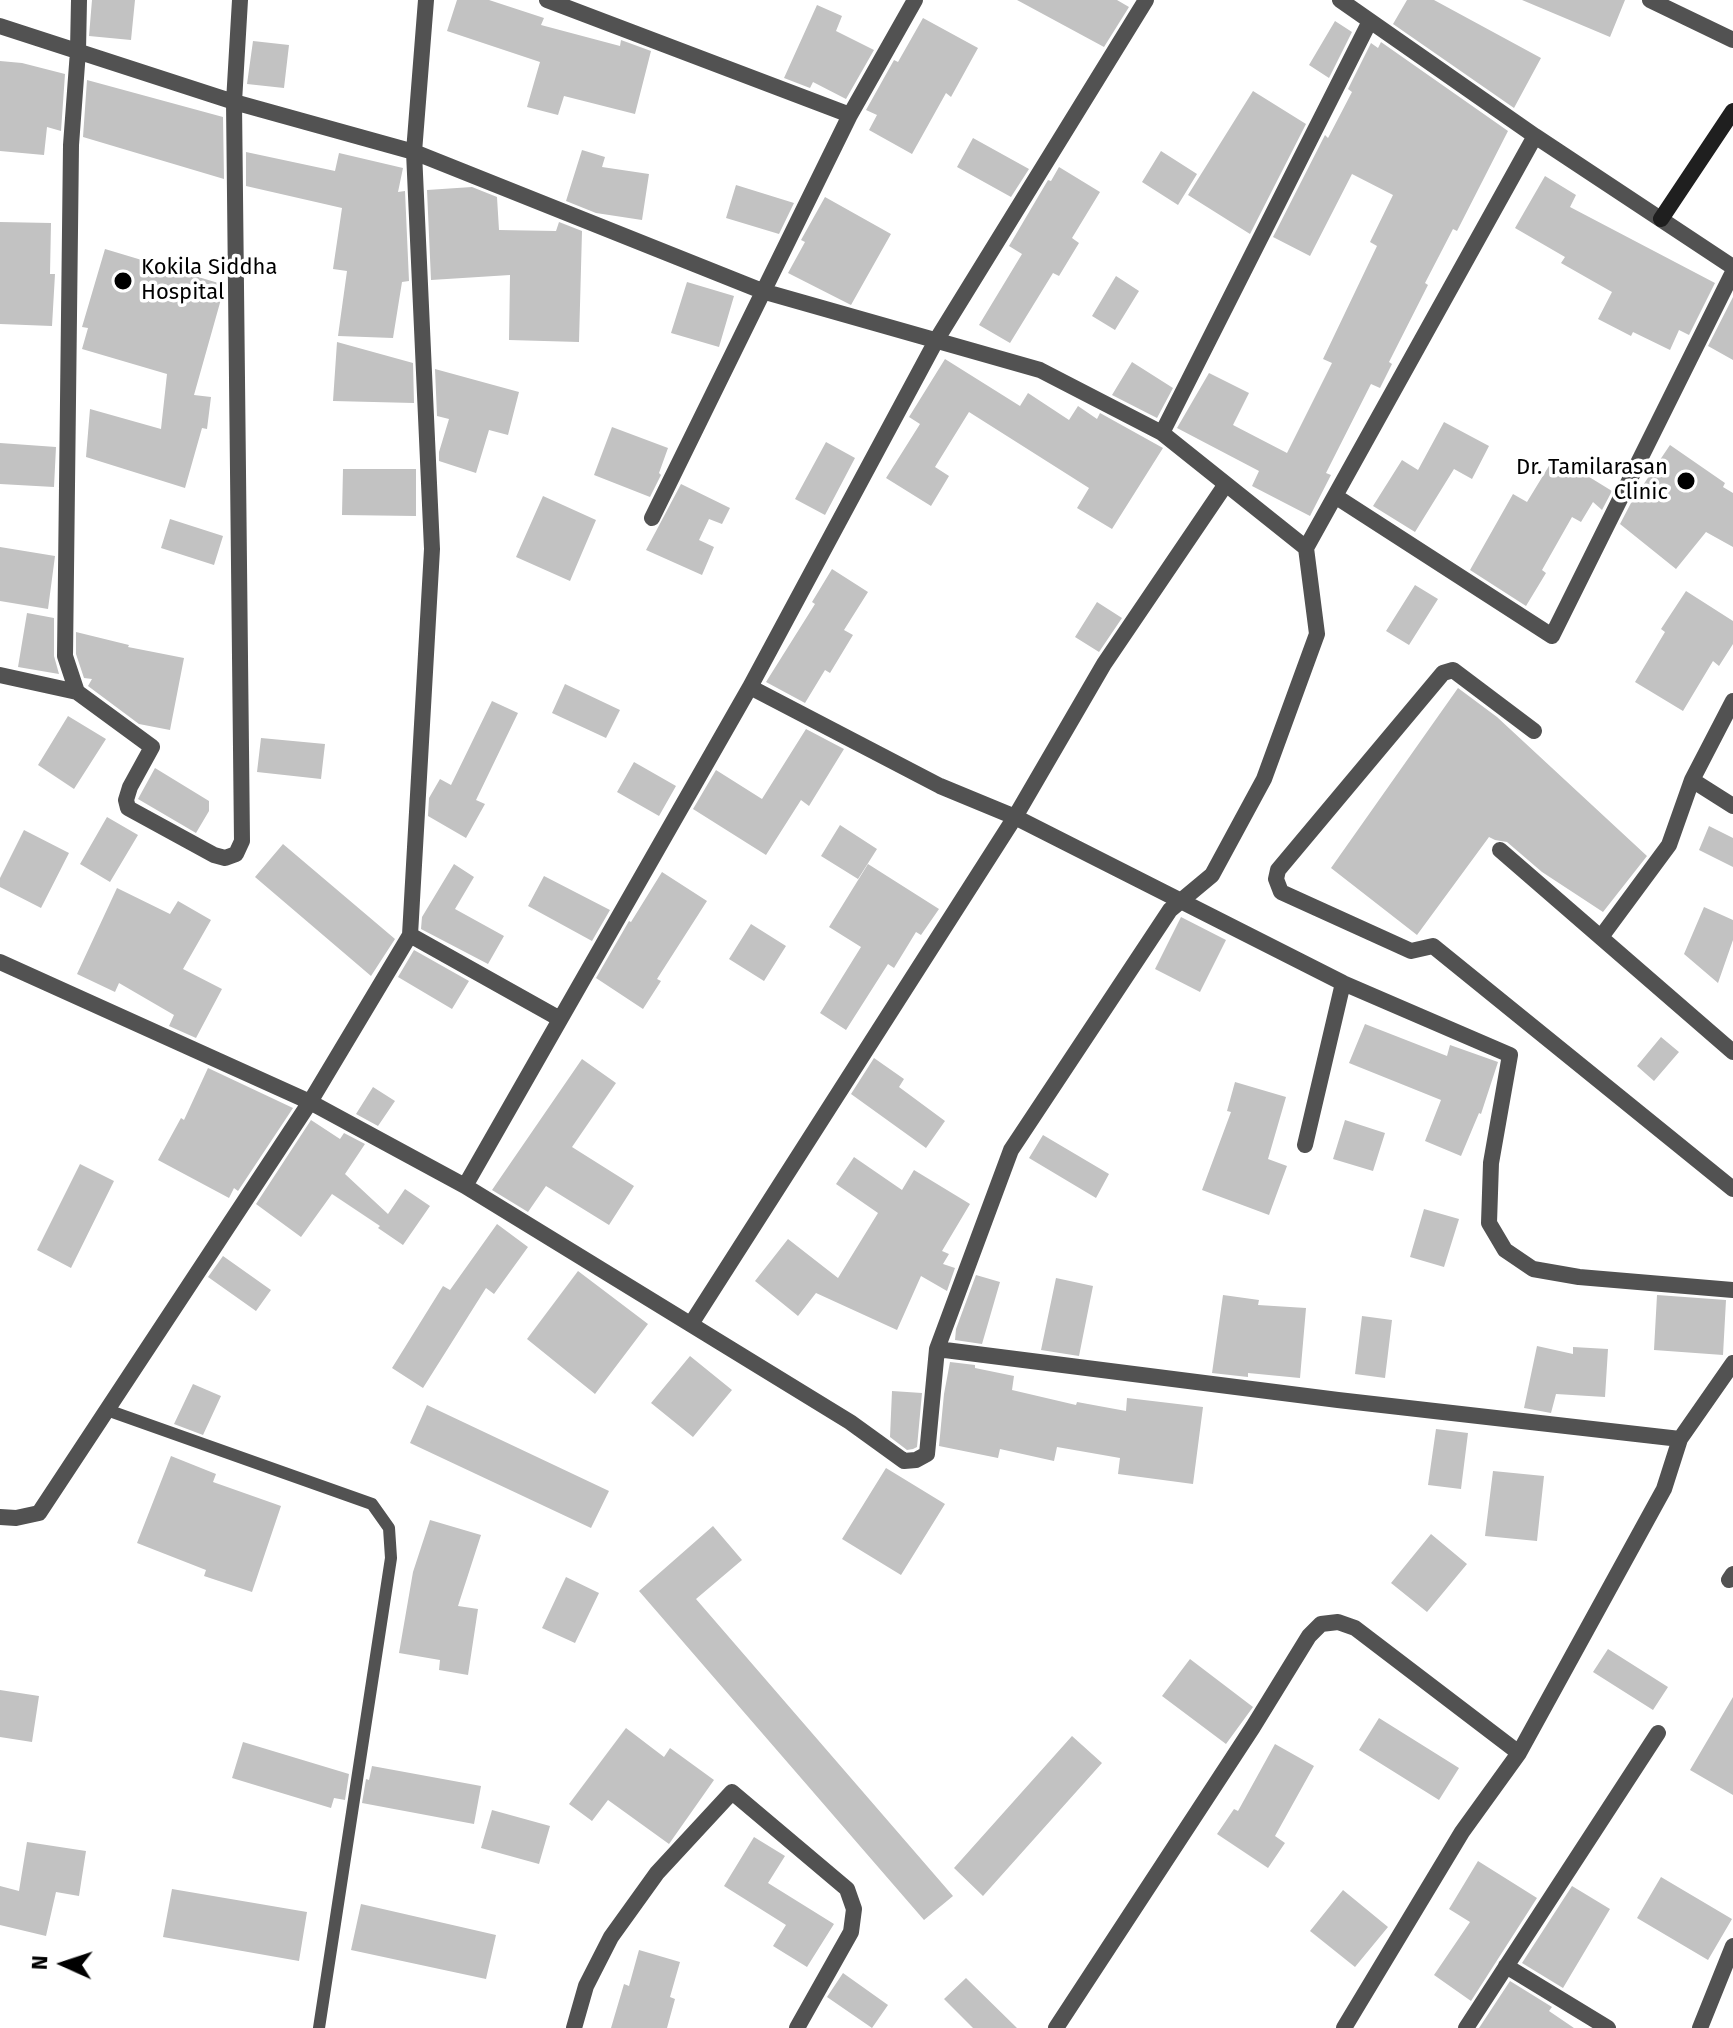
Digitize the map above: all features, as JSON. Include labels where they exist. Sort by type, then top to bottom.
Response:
[{"type":"street","points":[[77,692],[65,656],[71,145],[79,0]]},
{"type":"street","points":[[0,675],[77,692],[152,747],[130,787],[126,800],[128,808],[214,855],[225,858],[236,854],[242,841],[234,102],[240,0]]},
{"type":"street","points":[[0,1517],[16,1518],[39,1513],[310,1102],[410,935],[432,549],[414,152],[426,0]]},
{"type":"street","points":[[547,0],[850,115]]},
{"type":"street","points":[[652,518],[850,115],[915,0]]},
{"type":"street","points":[[465,1186],[750,687],[937,339],[1146,0]]},
{"type":"street","points":[[1335,496],[1552,636],[1733,270],[1369,23],[1340,0]]},
{"type":"street","points":[[1650,0],[1733,40]]},
{"type":"street","points":[[1162,433],[1369,23]]},
{"type":"street","points":[[0,26],[234,102],[414,152],[762,291],[1040,370],[1162,433],[1306,548]]},
{"type":"street","points":[[1661,219],[1733,111]]},
{"type":"street","points":[[0,962],[310,1102],[465,1186],[850,1422],[904,1461],[916,1460],[927,1454],[937,1349],[1011,1150],[1170,910],[1212,875],[1264,779],[1317,634],[1306,548],[1535,136]]},
{"type":"street","points":[[691,1324],[1015,817],[1104,664],[1226,484]]},
{"type":"street","points":[[1534,731],[1453,670],[1443,673],[1278,870],[1276,879],[1281,892],[1411,951],[1433,946],[1733,1189]]},
{"type":"street","points":[[750,687],[940,786],[1015,817],[1343,983],[1510,1055],[1491,1163],[1489,1223],[1505,1250],[1533,1269],[1579,1277],[1733,1290]]},
{"type":"street","points":[[1601,937],[1669,845],[1692,780],[1733,701]]},
{"type":"street","points":[[1692,780],[1733,806]]},
{"type":"street","points":[[1500,850],[1733,1052]]},
{"type":"street","points":[[410,935],[560,1019]]},
{"type":"street","points":[[1305,1145],[1343,983]]},
{"type":"street","points":[[937,1349],[1338,1400],[1680,1439]]},
{"type":"street","points":[[1344,2028],[1462,1832],[1519,1753],[1664,1489],[1680,1439],[1733,1363]]},
{"type":"street","points":[[1056,2028],[1309,1636],[1321,1624],[1338,1622],[1355,1628],[1519,1753]]},
{"type":"street","points":[[1466,2028],[1658,1733]]},
{"type":"street","points":[[574,2028],[586,1986],[611,1937],[657,1873],[732,1792],[847,1889],[854,1909],[851,1932],[797,2028]]},
{"type":"street","points":[[1700,2028],[1733,1946]]},
{"type":"street","points":[[1506,1966],[1608,2028]]},
{"type":"lane","points":[[107,1410],[372,1504],[389,1528],[391,1558],[319,2028]]},
{"type":"building","points":[[92,0],[135,0],[131,40],[89,36]]},
{"type":"building","points":[[457,0],[489,0],[544,18],[541,25],[620,46],[621,40],[651,51],[635,114],[564,96],[558,115],[527,107],[540,62],[447,31]]},
{"type":"building","points":[[1017,0],[1117,0],[1129,7],[1104,47]]},
{"type":"building","points":[[1407,0],[1434,0],[1541,58],[1514,108],[1393,24]]},
{"type":"building","points":[[1522,0],[1625,0],[1610,37]]},
{"type":"building","points":[[817,5],[842,16],[836,31],[874,50],[846,99],[813,82],[810,88],[784,78]]},
{"type":"building","points":[[923,18],[978,48],[951,97],[946,93],[912,154],[869,130],[877,115],[866,110],[894,60],[898,62]]},
{"type":"building","points":[[1335,21],[1352,32],[1329,78],[1309,65]]},
{"type":"building","points":[[253,41],[289,45],[284,88],[247,84]]},
{"type":"building","points":[[1381,42],[1508,131],[1457,231],[1453,229],[1425,283],[1428,285],[1389,362],[1392,364],[1380,388],[1371,384],[1326,473],[1331,475],[1310,516],[1252,486],[1259,471],[1177,428],[1209,373],[1249,393],[1233,425],[1287,453],[1332,363],[1323,359],[1377,246],[1370,242],[1393,195],[1352,174],[1310,256],[1273,237],[1325,135],[1328,138],[1352,92],[1348,89],[1371,43],[1378,48]]},
{"type":"building","points":[[0,61],[65,74],[61,131],[47,127],[44,155],[0,151]]},
{"type":"building","points":[[87,80],[223,117],[224,179],[83,137]]},
{"type":"building","points":[[1253,91],[1306,124],[1250,234],[1188,195]]},
{"type":"building","points":[[973,138],[1029,169],[1011,197],[957,167]]},
{"type":"building","points":[[582,150],[605,157],[602,167],[649,174],[642,220],[596,213],[566,201]]},
{"type":"building","points":[[1161,151],[1197,174],[1178,205],[1142,182]]},
{"type":"building","points":[[246,152],[335,171],[339,153],[403,168],[398,192],[405,191],[409,281],[402,282],[393,338],[338,336],[347,271],[333,269],[342,208],[246,186]]},
{"type":"building","points":[[1059,167],[1100,192],[1072,238],[1079,243],[1059,276],[1053,273],[1010,343],[979,325],[1022,254],[1009,246]]},
{"type":"building","points":[[1545,176],[1576,195],[1570,207],[1715,283],[1689,335],[1679,330],[1670,350],[1633,332],[1631,336],[1598,319],[1612,292],[1561,263],[1565,257],[1515,228]]},
{"type":"building","points":[[736,185],[794,203],[779,234],[726,218]]},
{"type":"building","points":[[472,187],[497,197],[499,230],[556,231],[559,222],[582,231],[579,342],[509,340],[510,275],[431,280],[427,190]]},
{"type":"building","points":[[825,197],[891,234],[851,305],[788,273],[805,242],[801,240]]},
{"type":"building","points":[[0,222],[51,223],[50,274],[55,274],[52,326],[0,324]]},
{"type":"building","points":[[105,249],[225,285],[194,395],[211,397],[207,429],[202,428],[185,488],[86,457],[90,409],[161,429],[167,374],[82,349],[88,328],[82,327]]},
{"type":"building","points":[[1116,276],[1139,291],[1115,330],[1092,316]]},
{"type":"building","points":[[687,282],[734,296],[719,347],[671,333]]},
{"type":"building","points":[[1733,297],[1733,360],[1708,346]]},
{"type":"building","points":[[337,342],[413,363],[414,403],[333,401]]},
{"type":"building","points":[[945,359],[1020,406],[1028,393],[1069,420],[1078,406],[1097,419],[1100,413],[1163,448],[1112,529],[1077,508],[1089,488],[969,412],[935,467],[949,476],[931,506],[886,478],[920,424],[909,417]]},
{"type":"building","points":[[1132,362],[1173,388],[1157,418],[1112,395]]},
{"type":"building","points":[[435,369],[519,392],[508,435],[489,430],[476,473],[439,461],[449,419],[437,416]]},
{"type":"building","points":[[1444,422],[1489,446],[1472,479],[1454,469],[1415,532],[1373,506],[1402,460],[1418,470]]},
{"type":"building","points":[[612,427],[668,448],[659,473],[661,475],[650,497],[594,475]]},
{"type":"building","points":[[826,442],[855,458],[825,515],[795,499]]},
{"type":"building","points":[[0,443],[56,447],[54,487],[0,484]]},
{"type":"building","points":[[1670,445],[1725,483],[1723,487],[1733,493],[1733,547],[1706,532],[1676,569],[1620,524]]},
{"type":"building","points":[[1555,456],[1612,491],[1602,510],[1593,502],[1581,522],[1572,517],[1542,570],[1546,573],[1526,606],[1470,570],[1513,494],[1527,502]]},
{"type":"building","points":[[343,469],[416,469],[416,516],[342,515]]},
{"type":"building","points":[[681,484],[730,508],[722,524],[709,519],[699,540],[714,547],[702,575],[646,550]]},
{"type":"building","points":[[543,496],[596,520],[570,581],[516,557]]},
{"type":"building","points":[[170,519],[223,536],[214,565],[161,548]]},
{"type":"building","points":[[0,547],[55,556],[48,609],[0,601]]},
{"type":"building","points":[[832,569],[868,592],[844,630],[853,635],[830,673],[825,670],[805,703],[766,682],[815,604],[812,602]]},
{"type":"building","points":[[1415,585],[1438,599],[1409,645],[1386,631]]},
{"type":"building","points":[[1686,591],[1733,621],[1733,644],[1719,666],[1713,661],[1683,711],[1635,682],[1665,632],[1661,629]]},
{"type":"building","points":[[1097,602],[1122,618],[1099,652],[1075,637]]},
{"type":"building","points":[[27,613],[54,618],[54,656],[59,674],[18,667]]},
{"type":"building","points":[[76,632],[128,647],[184,658],[170,730],[139,724],[88,686],[92,679],[84,678],[76,654]]},
{"type":"building","points":[[565,684],[620,710],[606,738],[552,713]]},
{"type":"building","points":[[1458,688],[1497,717],[1647,856],[1603,912],[1542,872],[1507,842],[1489,837],[1417,935],[1331,868]]},
{"type":"building","points":[[492,701],[518,713],[476,800],[485,804],[466,838],[428,816],[429,798],[440,779],[451,785]]},
{"type":"building","points":[[68,716],[106,739],[74,789],[38,765]]},
{"type":"building","points":[[806,729],[844,749],[809,806],[801,800],[766,855],[693,809],[716,770],[762,799]]},
{"type":"building","points":[[261,738],[325,744],[321,779],[257,772]]},
{"type":"building","points":[[634,762],[676,786],[659,816],[617,792]]},
{"type":"building","points":[[155,768],[209,801],[209,811],[196,833],[138,799]]},
{"type":"building","points":[[107,817],[138,835],[110,882],[80,864]]},
{"type":"building","points":[[840,825],[877,849],[858,879],[821,856]]},
{"type":"building","points":[[1709,826],[1733,838],[1733,867],[1699,850]]},
{"type":"building","points":[[24,830],[69,853],[41,908],[0,887],[0,878]]},
{"type":"building","points":[[283,844],[395,939],[371,976],[255,877]]},
{"type":"building","points":[[454,864],[474,877],[455,909],[504,936],[488,964],[421,929],[422,917]]},
{"type":"building","points":[[868,864],[939,909],[921,935],[916,932],[894,968],[888,964],[846,1030],[820,1013],[861,947],[829,927]]},
{"type":"building","points":[[662,872],[707,901],[657,979],[661,981],[643,1009],[596,978]]},
{"type":"building","points":[[544,876],[610,910],[592,941],[528,906]]},
{"type":"building","points":[[117,888],[170,914],[178,901],[211,920],[183,969],[222,989],[196,1038],[169,1026],[174,1015],[119,983],[115,992],[77,974]]},
{"type":"building","points":[[1704,907],[1733,920],[1733,940],[1718,983],[1684,954]]},
{"type":"building","points":[[1181,917],[1226,940],[1200,992],[1155,969]]},
{"type":"building","points":[[751,924],[786,946],[764,981],[729,959]]},
{"type":"building","points":[[414,950],[469,981],[452,1009],[398,977]]},
{"type":"building","points":[[1365,1024],[1447,1056],[1450,1045],[1498,1062],[1481,1114],[1461,1156],[1425,1141],[1441,1100],[1349,1063]]},
{"type":"building","points":[[1661,1037],[1679,1052],[1654,1081],[1637,1066]]},
{"type":"building","points":[[874,1058],[904,1079],[899,1087],[945,1121],[926,1148],[851,1094]]},
{"type":"building","points":[[582,1059],[616,1083],[572,1147],[634,1186],[609,1225],[546,1186],[528,1212],[492,1190]]},
{"type":"building","points":[[208,1068],[293,1108],[238,1191],[234,1188],[229,1198],[158,1160],[181,1118],[184,1120]]},
{"type":"building","points":[[1235,1082],[1286,1097],[1268,1159],[1287,1166],[1269,1215],[1202,1190],[1231,1112],[1227,1111]]},
{"type":"building","points":[[373,1087],[395,1101],[378,1126],[356,1114]]},
{"type":"building","points":[[311,1120],[340,1139],[344,1133],[365,1144],[345,1174],[388,1214],[405,1189],[430,1206],[403,1245],[332,1194],[301,1237],[256,1204]]},
{"type":"building","points":[[1345,1120],[1385,1133],[1373,1171],[1333,1159]]},
{"type":"building","points":[[1043,1135],[1109,1174],[1096,1198],[1029,1158]]},
{"type":"building","points":[[854,1157],[902,1190],[914,1170],[970,1204],[942,1251],[949,1254],[943,1264],[955,1268],[947,1291],[921,1276],[897,1330],[816,1293],[798,1316],[755,1281],[788,1239],[838,1278],[878,1213],[836,1184]]},
{"type":"building","points":[[80,1164],[114,1181],[71,1268],[37,1250]]},
{"type":"building","points":[[1424,1209],[1459,1219],[1444,1267],[1410,1257]]},
{"type":"building","points":[[497,1224],[528,1247],[494,1294],[486,1288],[423,1388],[392,1368],[443,1286],[450,1290]]},
{"type":"building","points":[[223,1256],[271,1290],[256,1311],[208,1277]]},
{"type":"building","points":[[578,1271],[648,1324],[595,1394],[527,1339]]},
{"type":"building","points":[[976,1275],[1000,1282],[982,1344],[955,1340],[956,1329]]},
{"type":"building","points":[[1056,1278],[1093,1286],[1079,1356],[1041,1350]]},
{"type":"building","points":[[1223,1295],[1259,1300],[1258,1305],[1306,1308],[1300,1378],[1212,1373]]},
{"type":"building","points":[[1657,1295],[1726,1300],[1723,1355],[1654,1350]]},
{"type":"building","points":[[1362,1316],[1392,1320],[1385,1378],[1355,1374]]},
{"type":"building","points":[[1537,1346],[1573,1354],[1573,1347],[1608,1349],[1605,1397],[1556,1394],[1551,1413],[1524,1408]]},
{"type":"building","points":[[690,1356],[732,1390],[693,1437],[651,1403]]},
{"type":"building","points":[[950,1362],[975,1365],[975,1368],[1014,1376],[1012,1390],[1076,1405],[1077,1402],[1126,1411],[1127,1398],[1203,1407],[1193,1484],[1118,1474],[1120,1458],[1057,1447],[1054,1461],[1000,1449],[998,1458],[939,1446]]},
{"type":"building","points":[[193,1384],[221,1396],[203,1435],[174,1424]]},
{"type":"building","points":[[892,1391],[922,1393],[917,1447],[913,1449],[907,1450],[890,1437]]},
{"type":"building","points":[[427,1405],[609,1491],[591,1528],[410,1443]]},
{"type":"building","points":[[1436,1429],[1468,1433],[1461,1489],[1428,1485]]},
{"type":"building","points":[[171,1456],[216,1474],[213,1482],[281,1506],[252,1592],[204,1576],[206,1570],[137,1543]]},
{"type":"building","points":[[886,1468],[945,1504],[901,1575],[842,1539]]},
{"type":"building","points":[[1493,1471],[1544,1476],[1537,1541],[1485,1536]]},
{"type":"building","points":[[430,1520],[481,1535],[458,1606],[478,1609],[468,1675],[439,1670],[440,1660],[399,1653],[413,1572]]},
{"type":"building","points":[[713,1526],[742,1560],[696,1599],[953,1896],[924,1920],[639,1591]]},
{"type":"building","points":[[1431,1534],[1467,1564],[1427,1612],[1391,1583]]},
{"type":"building","points":[[566,1577],[599,1593],[575,1643],[542,1628]]},
{"type":"building","points":[[1608,1649],[1668,1687],[1653,1710],[1593,1672]]},
{"type":"building","points":[[1190,1659],[1253,1707],[1226,1744],[1162,1696]]},
{"type":"building","points":[[0,1690],[39,1696],[32,1742],[0,1737]]},
{"type":"building","points":[[1733,1697],[1733,1795],[1690,1770]]},
{"type":"building","points":[[1379,1718],[1459,1768],[1439,1800],[1359,1750]]},
{"type":"building","points":[[626,1728],[664,1757],[670,1748],[714,1780],[669,1844],[608,1800],[592,1821],[569,1804]]},
{"type":"building","points":[[1072,1736],[1102,1763],[983,1896],[954,1868]]},
{"type":"building","points":[[243,1742],[349,1774],[345,1800],[334,1798],[331,1808],[232,1778]]},
{"type":"building","points":[[1275,1744],[1314,1766],[1275,1836],[1285,1843],[1268,1868],[1217,1834],[1234,1809],[1238,1811]]},
{"type":"building","points":[[372,1766],[481,1786],[474,1824],[362,1803],[366,1779],[369,1780]]},
{"type":"building","points":[[492,1810],[550,1826],[539,1864],[481,1848]]},
{"type":"building","points":[[754,1837],[785,1856],[768,1883],[834,1924],[807,1967],[773,1946],[786,1925],[724,1886]]},
{"type":"building","points":[[27,1842],[86,1851],[79,1896],[56,1892],[46,1936],[0,1925],[0,1886],[19,1891]]},
{"type":"building","points":[[1478,1861],[1537,1898],[1471,2001],[1434,1975],[1470,1922],[1449,1909]]},
{"type":"building","points":[[1661,1877],[1732,1919],[1708,1960],[1637,1918]]},
{"type":"building","points":[[1572,1886],[1610,1909],[1563,1988],[1522,1963]]},
{"type":"building","points":[[172,1889],[307,1912],[299,1961],[163,1937]]},
{"type":"building","points":[[1343,1890],[1388,1927],[1355,1967],[1310,1931]]},
{"type":"building","points":[[361,1904],[496,1935],[486,1979],[351,1950]]},
{"type":"building","points":[[639,1950],[680,1962],[670,1997],[675,1999],[667,2028],[611,2028],[624,1984],[629,1986]]},
{"type":"building","points":[[843,1973],[888,2005],[872,2028],[827,1997]]},
{"type":"building","points":[[966,1978],[1017,2028],[973,2028],[944,1999]]},
{"type":"building","points":[[1510,1981],[1552,2007],[1549,2011],[1574,2028],[1479,2028]]},
{"type":"place","name":"Kokila Siddha Hospital","points":[[123,281]]},
{"type":"place","name":"Dr. Tamilarasan Clinic","points":[[1686,481]]}]
